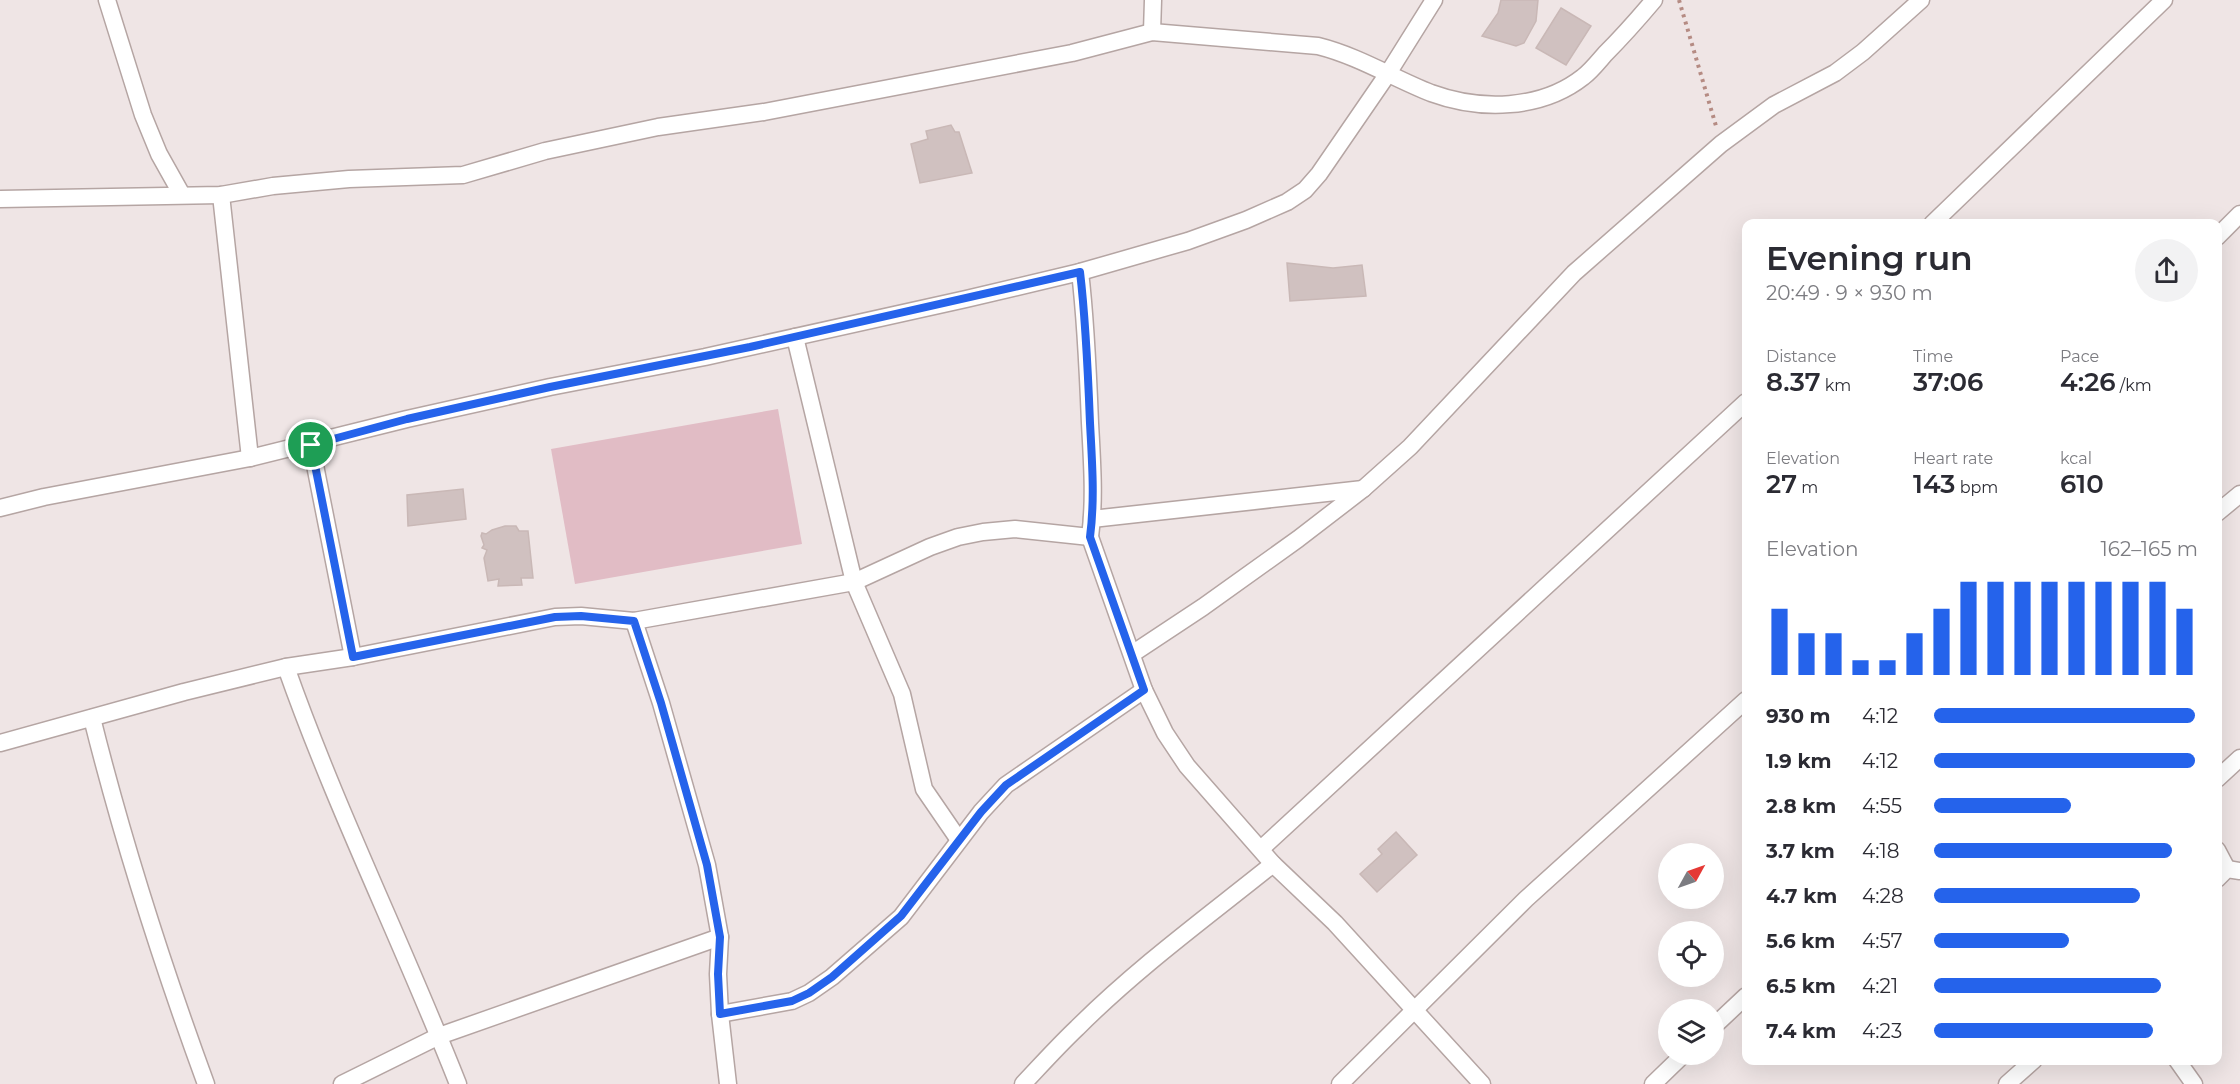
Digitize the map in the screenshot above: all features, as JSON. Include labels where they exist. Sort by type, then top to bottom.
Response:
[{"type":"street","points":[[107,0],[143,115],[159,154],[182,195]]},
{"type":"street","points":[[1152,32],[1153,0]]},
{"type":"street","points":[[0,508],[44,497],[311,445],[407,419],[795,337],[1080,272],[1188,241],[1246,220],[1287,202],[1305,190],[1319,174],[1387,75],[1434,0]]},
{"type":"street","points":[[0,199],[221,195],[273,186],[349,179],[462,175],[545,151],[658,127],[764,112],[1072,53],[1152,32],[1318,46],[1342,52],[1387,75],[1434,94],[1467,102],[1503,106],[1546,98],[1583,77],[1654,0]]},
{"type":"street","points":[[1132,654],[1213,601],[1364,489],[1410,447],[1574,273],[1721,144],[1774,105],[1835,73],[1863,52],[1921,0]]},
{"type":"street","points":[[1937,219],[2164,0]]},
{"type":"street","points":[[221,195],[249,458]]},
{"type":"street","points":[[2222,232],[2240,214]]},
{"type":"street","points":[[1080,272],[1089,374],[1092,519],[1090,537],[1144,690],[1165,733],[1187,766],[1273,864],[1335,923],[1482,1084]]},
{"type":"street","points":[[795,337],[854,582],[902,694],[924,789],[959,840]]},
{"type":"street","points":[[1261,849],[1742,406]]},
{"type":"street","points":[[311,445],[353,657]]},
{"type":"street","points":[[1092,519],[1364,489]]},
{"type":"street","points":[[2222,509],[2240,494]]},
{"type":"street","points":[[0,743],[184,692],[286,667],[353,657],[555,617],[581,616],[634,621],[854,582],[930,547],[958,537],[1015,529],[1090,537]]},
{"type":"street","points":[[634,621],[661,703],[707,865],[720,937],[718,974],[720,1014],[728,1084]]},
{"type":"street","points":[[286,667],[338,804],[458,1084]]},
{"type":"street","points":[[720,1014],[792,1001],[809,993],[832,977],[901,916],[981,812],[1006,785],[1144,690]]},
{"type":"street","points":[[1340,1084],[1526,899],[1742,704]]},
{"type":"street","points":[[92,718],[148,917],[206,1084]]},
{"type":"street","points":[[2222,774],[2240,758]]},
{"type":"street","points":[[1023,1084],[1106,1000],[1273,864]]},
{"type":"street","points":[[342,1084],[439,1036],[720,937]]},
{"type":"street","points":[[1724,1017],[1742,1000]]},
{"type":"street","points":[[1653,1084],[1673,1065]]},
{"type":"street","points":[[2007,1084],[2028,1065]]},
{"type":"street","points":[[2181,1065],[2194,1084]]},
{"type":"path","points":[[1679,0],[1721,144]]},
{"type":"shaded area","points":[[778,409],[802,544],[575,584],[551,449]]},
{"type":"building","points":[[1501,0],[1538,0],[1536,21],[1524,43],[1516,46],[1482,36],[1498,13]]},
{"type":"building","points":[[1561,8],[1591,26],[1566,65],[1536,48]]},
{"type":"building","points":[[951,125],[955,132],[959,132],[972,173],[920,183],[911,144],[928,139],[926,131]]},
{"type":"building","points":[[1287,263],[1333,268],[1362,265],[1366,296],[1290,301]]},
{"type":"building","points":[[463,489],[466,519],[408,526],[407,495]]},
{"type":"building","points":[[505,526],[516,526],[519,531],[528,531],[533,578],[521,578],[522,585],[498,586],[499,579],[488,581],[484,558],[487,550],[482,548],[484,545],[481,536],[482,533],[486,534]]},
{"type":"building","points":[[1396,832],[1417,855],[1377,892],[1360,874],[1382,854],[1378,849]]},
{"type":"route","points":[[1080,272],[1087,326],[1089,374],[1092,459],[1090,537],[1144,690],[1006,785],[981,812],[918,897],[901,916],[832,977],[809,993],[792,1001],[720,1014],[718,974],[720,937],[707,865],[661,703],[634,621],[581,616],[555,617],[353,657],[311,445],[407,419],[550,387],[705,357],[1080,272]]}]
